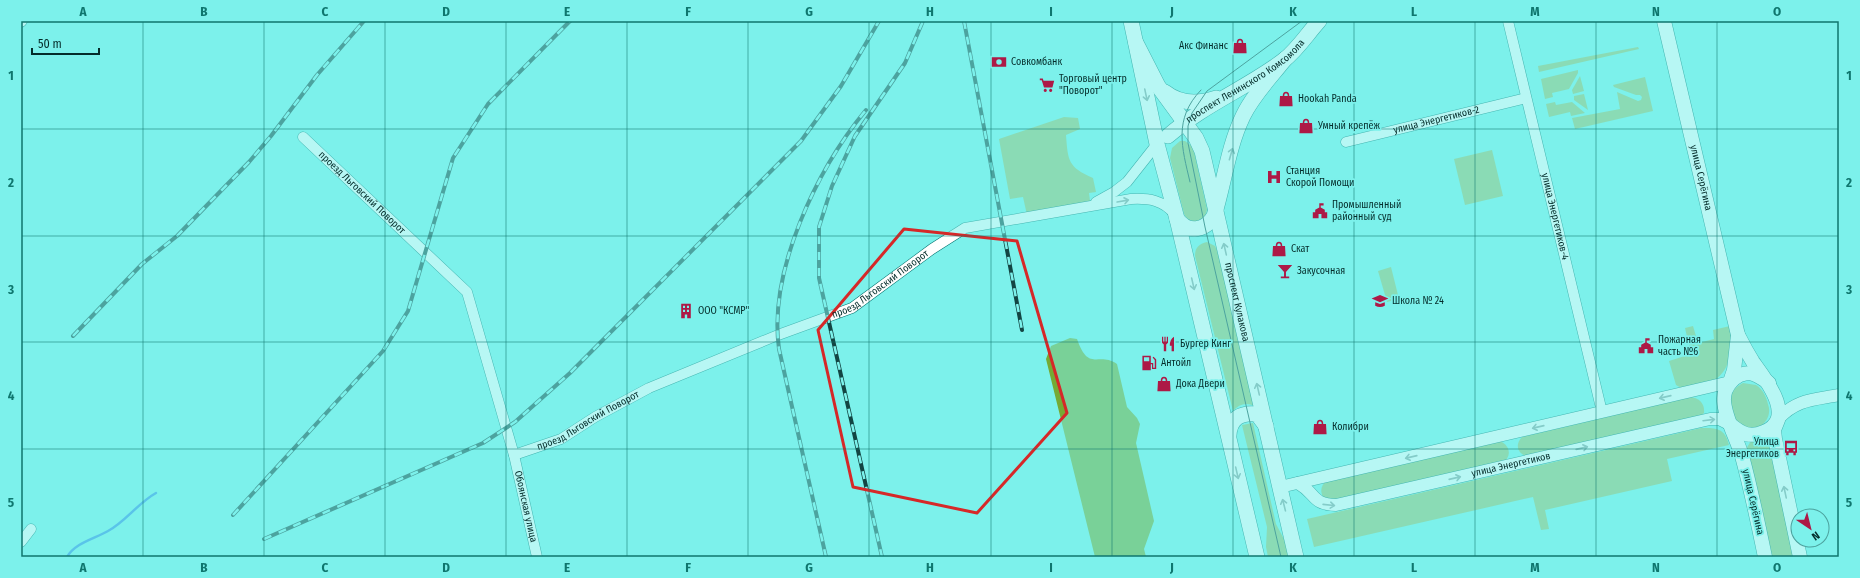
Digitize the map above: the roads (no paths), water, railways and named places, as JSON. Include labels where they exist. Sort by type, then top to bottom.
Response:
[{"type":"main road","points":[[1131,21],[1162,140],[1177,219],[1257,557]]},
{"type":"main road","name":"проспект Ленинского Комсомола","points":[[1162,140],[1185,122],[1285,59],[1319,21]]},
{"type":"main road","name":"улица Серёгина","points":[[1664,21],[1738,335]]},
{"type":"main road","points":[[1136,43],[1158,86],[1185,122],[1202,151]]},
{"type":"main road","name":"проспект Кулакова","points":[[1285,59],[1260,91],[1244,116],[1237,133],[1216,210],[1296,557]]},
{"type":"main road","points":[[1158,86],[1169,95],[1189,103],[1212,100],[1244,86]]},
{"type":"main road","points":[[1162,140],[1180,132],[1189,134],[1198,144],[1202,151],[1216,210],[1210,223],[1200,229],[1187,228],[1181,225],[1177,219]]},
{"type":"main road","points":[[1738,335],[1734,370],[1724,399],[1725,409],[1730,425],[1747,435],[1757,434],[1766,431],[1778,420]]},
{"type":"main road","points":[[1738,335],[1753,361],[1769,383],[1778,402],[1778,420],[1774,430],[1774,439],[1800,557]]},
{"type":"main road","points":[[1730,382],[1738,376],[1750,373],[1759,376],[1769,383]]},
{"type":"main road","points":[[1229,435],[1229,427],[1233,421],[1237,416],[1246,413],[1257,414],[1267,427]]},
{"type":"main road","name":"улица Серёгина","points":[[1730,425],[1742,456],[1765,557]]},
{"type":"street","name":"улица Энергетиков-4","points":[[1508,21],[1602,412]]},
{"type":"street","name":"улица Энергетиков-2","points":[[1346,142],[1526,98]]},
{"type":"street","name":"проезд Льговский Поворот","points":[[303,137],[467,292],[514,455],[561,439],[595,417],[649,388],[778,335],[852,308],[932,249],[965,228],[1131,199],[1158,201],[1167,206],[1177,219]]},
{"type":"street","points":[[1085,208],[1110,195],[1127,182],[1162,140]]},
{"type":"street","points":[[1280,487],[1730,382]]},
{"type":"street","points":[[1769,383],[1784,399],[1798,403]]},
{"type":"street","points":[[1778,420],[1790,407],[1798,403],[1839,395]]},
{"type":"street","name":"улица Энергетиков","points":[[1298,483],[1309,491],[1317,501],[1324,505],[1336,505],[1710,419],[1719,419],[1730,425]]},
{"type":"street","name":"Обоянская улица","points":[[514,455],[537,557]]},
{"type":"street","points":[[21,542],[31,530]]},
{"type":"waterway","points":[[67,557],[75,548],[114,527],[149,497],[156,493]]},
{"type":"tram line","points":[[1281,557],[1205,227],[1188,143],[1188,126],[1192,113],[1207,91],[1302,21]]},
{"type":"tram line","points":[[1190,182],[1184,157],[1182,134],[1183,123],[1186,112],[1192,101],[1201,90]]},
{"type":"railway","points":[[73,336],[142,264],[177,236],[249,162],[271,136],[317,75],[364,21]]},
{"type":"railway","points":[[233,515],[383,351],[408,311],[453,158],[488,104],[570,21]]},
{"type":"railway","points":[[264,539],[483,443],[515,422],[570,373],[801,141],[841,86],[879,21]]},
{"type":"railway","points":[[882,557],[819,278],[819,227],[832,186],[855,136],[905,63],[923,21]]},
{"type":"railway","points":[[964,21],[1022,330]]},
{"type":"railway","points":[[826,557],[779,349],[778,319],[781,287],[789,255],[800,222],[830,161],[866,110]]},
{"type":"place","name":"Акс Финанс","points":[[1240,46]]},
{"type":"place","name":"Совкомбанк","points":[[999,62]]},
{"type":"place","name":"Торговый центр \"Поворот\"","points":[[1047,85]]},
{"type":"place","name":"Hookah Panda","points":[[1286,99]]},
{"type":"place","name":"Умный крепёж","points":[[1306,126]]},
{"type":"place","name":"Станция Скорой Помощи","points":[[1274,177]]},
{"type":"place","name":"Промышленный районный суд","points":[[1320,211]]},
{"type":"place","name":"Скат","points":[[1279,249]]},
{"type":"place","name":"Закусочная","points":[[1285,271]]},
{"type":"place","name":"Школа № 24","points":[[1380,301]]},
{"type":"place","name":"ООО \"КСМР\"","points":[[686,311]]},
{"type":"place","name":"Бургер Кинг","points":[[1168,344]]},
{"type":"place","name":"Пожарная часть №6","points":[[1646,346]]},
{"type":"place","name":"Антойл","points":[[1149,363]]},
{"type":"place","name":"Дока Двери","points":[[1164,384]]},
{"type":"place","name":"Колибри","points":[[1320,427]]},
{"type":"place","name":"Улица Энергетиков","points":[[1791,448]]}]
